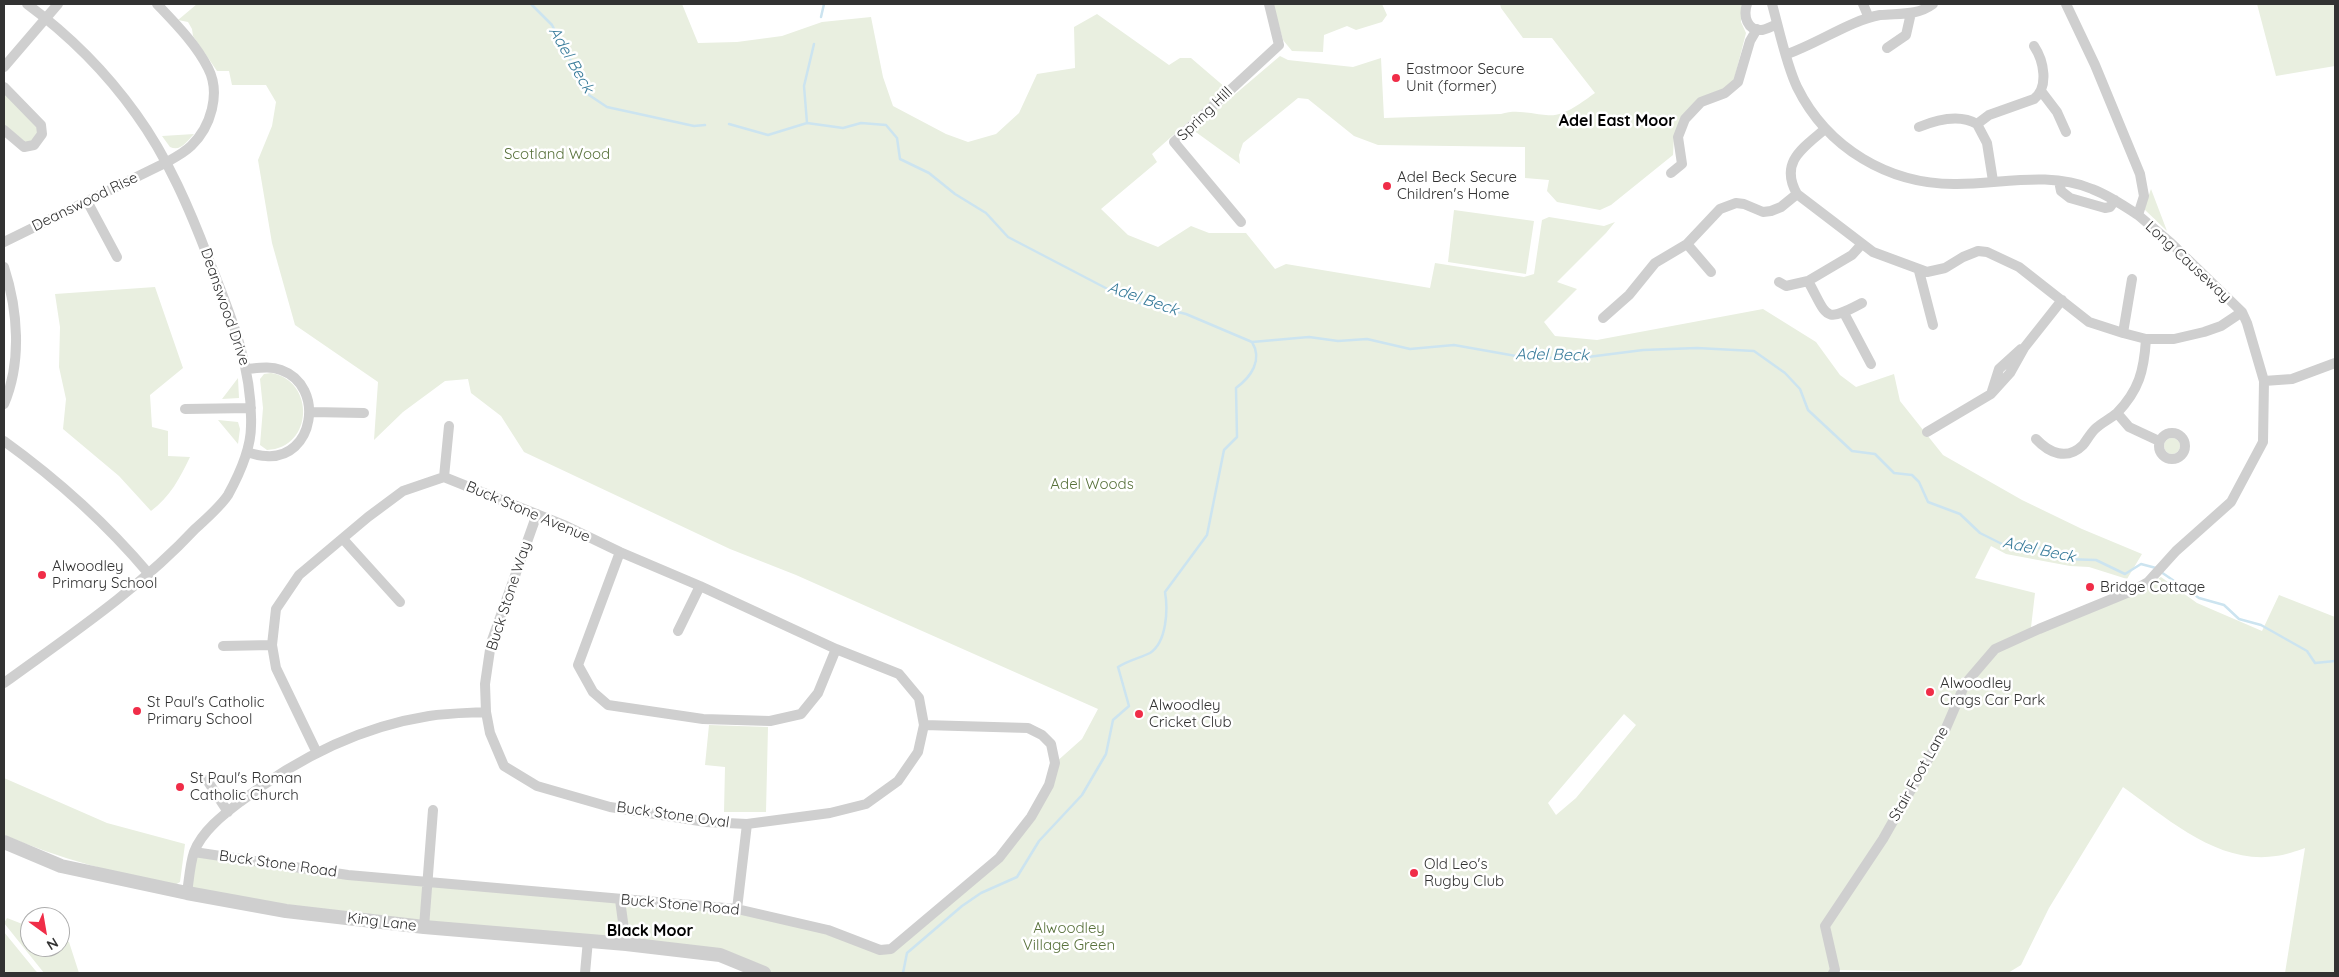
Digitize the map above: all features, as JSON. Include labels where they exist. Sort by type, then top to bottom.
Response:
[{"type":"street","name":"Deanswood Drive","points":[[4,683],[99,614],[149,574],[227,496],[247,452],[251,428],[247,369],[224,297],[188,207],[165,163],[136,114],[94,62],[28,4]]},
{"type":"street","points":[[4,67],[58,4]]},
{"type":"street","name":"Deanswood Rise","points":[[4,242],[165,163],[190,147],[205,128],[213,104],[212,77],[205,62],[157,4]]},
{"type":"street","name":"Spring Hill","points":[[1241,222],[1174,142],[1279,45],[1269,4]]},
{"type":"street","points":[[1747,4],[1745,10],[1746,21],[1751,27],[1763,30],[1777,24]]},
{"type":"street","points":[[1772,4],[1797,87],[1825,129],[1854,154],[1895,175],[1938,184],[1993,181],[2059,181],[2082,185],[2115,200],[2138,214]]},
{"type":"street","points":[[1863,4],[1868,18]]},
{"type":"street","points":[[1787,54],[1809,46],[1868,18],[1911,14],[1933,4]]},
{"type":"street","name":"Long Causeway","points":[[2066,4],[2095,65],[2140,174],[2144,196],[2138,214],[2171,243],[2242,312],[2264,381]]},
{"type":"street","points":[[1887,48],[1906,35],[1911,14]]},
{"type":"street","points":[[1671,173],[1682,164],[1678,137],[1685,119],[1701,102],[1725,93],[1738,82],[1750,41],[1757,29]]},
{"type":"street","points":[[1977,124],[1989,115],[2034,99],[2041,91],[2043,81],[2042,68],[2034,46]]},
{"type":"street","points":[[4,87],[41,125],[42,134],[34,145],[24,147],[4,130]]},
{"type":"street","points":[[2041,91],[2057,112],[2066,132]]},
{"type":"street","points":[[1920,127],[1941,120],[1968,120],[1977,124],[1987,143],[1993,181]]},
{"type":"street","points":[[1825,129],[1802,148],[1794,159],[1790,175],[1797,194],[1820,210],[1861,245],[1873,252],[1919,271],[1935,272],[1978,251],[1986,252],[2018,267],[2088,322],[2146,339],[2174,339],[2204,332],[2221,326],[2242,312]]},
{"type":"street","points":[[2059,181],[2060,191],[2070,198],[2105,208],[2110,207],[2115,200]]},
{"type":"street","points":[[1603,318],[1629,295],[1661,258],[1687,244],[1720,209],[1727,205],[1744,204],[1763,212],[1771,211],[1781,207],[1797,194]]},
{"type":"street","points":[[87,201],[117,258]]},
{"type":"street","points":[[1687,244],[1710,272]]},
{"type":"street","points":[[1779,282],[1786,286],[1808,281],[1852,255],[1861,245]]},
{"type":"street","points":[[4,267],[10,286],[16,326],[11,388],[4,404]]},
{"type":"street","points":[[1919,271],[1933,326]]},
{"type":"street","points":[[2123,333],[2132,279]]},
{"type":"street","points":[[1808,281],[1824,311],[1830,316],[1838,316],[1862,303]]},
{"type":"street","points":[[1927,432],[1991,394],[2010,373],[2024,348],[2062,300]]},
{"type":"street","points":[[1844,313],[1871,364]]},
{"type":"street","points":[[2036,439],[2043,446],[2059,455],[2070,453],[2081,447],[2095,429],[2117,413],[2137,385],[2142,372],[2146,339]]},
{"type":"street","points":[[2264,381],[2292,379],[2335,363]]},
{"type":"street","points":[[247,369],[268,368],[282,371],[296,379],[305,390],[310,412],[305,434],[295,446],[282,454],[267,457],[247,452]]},
{"type":"street","name":"Stair Foot Lane","points":[[1833,973],[1835,970],[1826,926],[1883,839],[1946,728],[1966,684],[1995,649],[2134,590],[2155,576],[2164,564],[2231,502],[2263,442],[2264,381]]},
{"type":"street","points":[[185,409],[251,408]]},
{"type":"street","points":[[310,412],[364,414]]},
{"type":"street","points":[[2117,413],[2129,427],[2159,441]]},
{"type":"street","points":[[317,753],[276,668],[272,645],[276,610],[299,575],[368,517],[403,491],[444,477],[449,426]]},
{"type":"street","points":[[4,441],[36,464],[98,517],[149,574]]},
{"type":"street","name":"Buck Stone Avenue","points":[[444,477],[537,514],[836,649],[899,674],[919,698],[924,725]]},
{"type":"street","name":"Buck Stone Way","points":[[504,766],[490,733],[486,712],[485,684],[491,643],[537,514]]},
{"type":"street","points":[[343,539],[400,602]]},
{"type":"street","points":[[620,552],[578,665],[593,692],[608,705],[703,719],[770,721],[801,714],[818,693],[836,649]]},
{"type":"street","points":[[678,631],[700,586]]},
{"type":"street","points":[[223,646],[272,645]]},
{"type":"street","points":[[187,893],[194,852],[201,839],[218,820],[280,773],[342,741],[384,726],[430,716],[486,712]]},
{"type":"street","name":"Buck Stone Road","points":[[194,852],[348,874],[620,900],[737,909],[828,930],[880,950],[891,949],[999,858],[1031,817],[1049,786],[1055,763],[1051,744],[1042,735],[1028,728],[924,725]]},
{"type":"street","name":"Buck Stone Oval","points":[[504,766],[537,786],[610,807],[706,822],[747,824],[830,813],[866,804],[898,781],[918,752],[924,725]]},
{"type":"street","points":[[207,780],[228,812]]},
{"type":"street","points":[[424,927],[429,882],[433,810]]},
{"type":"street","points":[[737,909],[747,824]]},
{"type":"street","name":"King Lane","points":[[4,842],[61,866],[187,893],[286,911],[424,927],[588,940],[720,955],[764,973]]},
{"type":"street","points":[[620,900],[626,944]]},
{"type":"street","points":[[585,973],[588,940]]},
{"type":"green space","points":[[197,4],[682,4],[698,43],[737,42],[782,36],[822,22],[871,17],[883,77],[893,106],[946,134],[968,142],[996,134],[1019,113],[1037,74],[1075,68],[1074,27],[1097,14],[1169,65],[1180,58],[1191,58],[1226,88],[1152,154],[1157,162],[1101,209],[1128,235],[1158,247],[1191,226],[1209,233],[1246,233],[1275,269],[1286,264],[1430,288],[1435,263],[1524,277],[1534,274],[1542,220],[1549,217],[1604,226],[1615,222],[1557,282],[1577,289],[1544,322],[1555,336],[1597,340],[1763,309],[1816,342],[1840,375],[1856,387],[1894,374],[1900,401],[1943,455],[2022,500],[2082,529],[2142,554],[2127,579],[2089,567],[2070,566],[2006,554],[1991,546],[1975,578],[2035,593],[2030,636],[2130,596],[2161,577],[2197,603],[2262,631],[2279,595],[2335,617],[2335,973],[2285,973],[2305,848],[2276,856],[2255,857],[2234,853],[2214,846],[2175,825],[2123,787],[2049,908],[2021,965],[2008,973],[1836,970],[1833,973],[764,973],[720,955],[187,893],[194,852],[348,875],[737,909],[891,949],[999,858],[1031,817],[1055,763],[1082,739],[1098,709],[796,575],[730,549],[524,452],[501,416],[471,393],[468,379],[445,381],[403,412],[374,440],[378,382],[295,325],[272,243],[258,160],[272,126],[276,102],[266,85],[232,85],[229,71],[217,71],[193,36],[188,22],[178,20]],"holes":[[[1624,714],[1636,725],[1576,798],[1556,815],[1548,803]]]},
{"type":"green space","points":[[1273,4],[1382,4],[1387,15],[1382,22],[1356,30],[1347,26],[1324,35],[1323,52],[1292,51],[1283,40]]},
{"type":"green space","points":[[1500,4],[1742,4],[1741,22],[1746,33],[1734,80],[1723,90],[1699,100],[1674,136],[1673,155],[1611,205],[1600,210],[1557,202],[1547,191],[1549,180],[1525,178],[1525,147],[1378,145],[1354,136],[1308,99],[1298,98],[1243,143],[1239,155],[1240,164],[1193,130],[1280,56],[1288,60],[1353,67],[1381,58],[1384,118],[1513,112],[1552,115],[1566,112],[1595,93],[1552,38],[1523,38]]},
{"type":"green space","points":[[2257,4],[2335,4],[2335,66],[2276,76]]},
{"type":"green space","points":[[4,92],[37,127],[38,137],[27,143],[4,125]]},
{"type":"green space","points":[[194,134],[184,145],[177,148],[170,147],[162,136]]},
{"type":"green space","points":[[2151,189],[2167,231],[2144,209]]},
{"type":"green space","points":[[1454,210],[1534,221],[1526,274],[1448,262]]},
{"type":"green space","points":[[155,287],[183,368],[150,395],[152,427],[168,431],[168,456],[190,457],[174,487],[164,500],[151,511],[119,476],[63,429],[66,399],[59,367],[60,327],[55,294]]},
{"type":"green space","points":[[271,373],[285,378],[296,388],[301,400],[303,413],[301,427],[294,438],[282,446],[267,450],[260,445],[263,408],[260,379],[264,374]]},
{"type":"green space","points":[[238,378],[239,398],[222,399]]},
{"type":"green space","points":[[218,420],[238,422],[240,429],[238,444]]},
{"type":"green space","points":[[2169,438],[2175,438],[2180,443],[2178,452],[2169,454],[2164,449],[2164,443]]},
{"type":"green space","points":[[709,725],[768,727],[766,812],[724,812],[725,767],[705,765]]},
{"type":"green space","points":[[4,778],[107,823],[185,844],[180,882],[175,885],[131,876],[67,858],[4,835]]},
{"type":"green space","points":[[7,918],[20,923],[20,943],[4,923]]},
{"type":"green space","points":[[4,932],[20,952],[20,957],[24,957],[38,973],[4,973]]},
{"type":"green space","points":[[70,945],[79,973],[44,973],[31,957],[70,957]]},
{"type":"waterway","name":"Adel Beck","points":[[531,4],[552,25],[589,95],[607,107],[694,126],[705,125]]},
{"type":"waterway","points":[[821,17],[824,4]]},
{"type":"waterway","points":[[807,123],[804,86],[814,44]]},
{"type":"waterway","name":"Adel Beck","points":[[729,124],[768,135],[807,123],[843,128],[861,123],[886,125],[897,138],[900,159],[929,173],[955,194],[986,213],[1008,237],[1121,296],[1136,302],[1186,314],[1252,342],[1309,337],[1338,341],[1367,339],[1410,349],[1454,345],[1516,356],[1572,359],[1643,350],[1697,348],[1754,351],[1785,373],[1800,389],[1808,410],[1852,451],[1875,454],[1894,473],[1912,475],[1919,482],[1928,502],[1960,514],[1980,533],[2006,546],[2040,548],[2063,559],[2096,560],[2125,574],[2141,564],[2156,568]]},
{"type":"waterway","points":[[903,973],[907,953],[962,906],[981,893],[1017,877],[1039,841],[1082,795],[1106,754],[1113,720],[1129,706],[1118,667],[1150,653],[1156,648],[1165,625],[1165,592],[1207,535],[1224,450],[1237,437],[1236,388],[1251,373],[1256,362],[1255,349],[1252,342]]},
{"type":"waterway","name":"Adel Beck","points":[[2161,572],[2199,598],[2224,605],[2239,619],[2261,625],[2307,651],[2315,663],[2335,661]]},
{"type":"place","name":"Eastmoor Secure Unit (former)","points":[[1396,78]]},
{"type":"place","name":"Adel Beck Secure Children's Home","points":[[1387,186]]},
{"type":"place","name":"Alwoodley Primary School","points":[[42,575]]},
{"type":"place","name":"Bridge Cottage","points":[[2090,587]]},
{"type":"place","name":"Alwoodley Crags Car Park","points":[[1930,692]]},
{"type":"place","name":"St Paul's Catholic Primary School","points":[[137,711]]},
{"type":"place","name":"Alwoodley Cricket Club","points":[[1139,714]]},
{"type":"place","name":"St Paul's Roman Catholic Church","points":[[180,787]]},
{"type":"place","name":"Old Leo's Rugby Club","points":[[1414,873]]},
{"type":"district","name":"Adel East Moor","points":[[1617,121]]},
{"type":"district","name":"Black Moor","points":[[650,931]]},
{"type":"park label","name":"Scotland Wood","points":[[557,154]]},
{"type":"park label","name":"Adel Woods","points":[[1092,484]]},
{"type":"park label","name":"Alwoodley Village Green","points":[[1069,936]]}]
